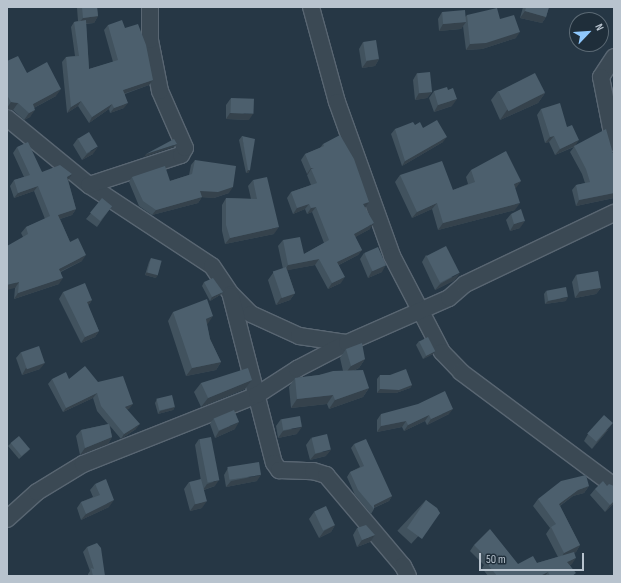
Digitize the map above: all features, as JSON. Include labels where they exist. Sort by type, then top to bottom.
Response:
[{"type":"street","points":[[89,185],[180,155],[185,148],[160,91],[150,40],[150,7]]},
{"type":"street","points":[[311,7],[337,102],[392,256],[442,352],[461,372],[614,486]]},
{"type":"street","points":[[614,57],[601,77],[614,143]]},
{"type":"street","points":[[7,118],[89,185],[212,266],[231,294],[251,314],[299,336],[347,343]]},
{"type":"street","points":[[7,519],[37,492],[83,464],[257,395],[297,369],[347,343],[420,308],[449,298],[465,284],[614,213]]},
{"type":"street","points":[[231,294],[257,395],[269,450],[279,470],[313,471],[326,475],[403,566],[408,576]]},
{"type":"building","points":[[82,7],[97,7],[98,16],[83,18]]},
{"type":"building","points":[[526,7],[549,7],[546,17],[525,11]]},
{"type":"building","points":[[497,8],[500,19],[514,15],[520,32],[486,43],[470,44],[467,15]]},
{"type":"building","points":[[465,10],[466,22],[443,24],[442,12]]},
{"type":"building","points":[[86,20],[89,69],[118,60],[108,25],[122,20],[125,28],[138,24],[146,45],[153,80],[123,90],[128,103],[114,108],[112,104],[92,117],[81,101],[71,107],[66,57],[79,56],[74,22]]},
{"type":"building","points":[[376,40],[379,59],[366,61],[363,42]]},
{"type":"building","points":[[18,56],[27,73],[47,62],[61,89],[33,104],[35,110],[29,113],[18,103],[11,102],[7,95],[7,61]]},
{"type":"building","points":[[430,72],[432,92],[419,93],[417,73]]},
{"type":"building","points":[[535,73],[545,93],[508,111],[498,92]]},
{"type":"building","points":[[447,87],[448,90],[453,88],[457,99],[438,105],[434,91]]},
{"type":"building","points":[[231,98],[254,99],[253,114],[230,113]]},
{"type":"building","points":[[560,103],[567,127],[572,125],[579,140],[560,149],[554,136],[550,137],[541,109]]},
{"type":"building","points":[[437,120],[447,137],[405,161],[395,129],[413,122],[415,125],[420,122],[423,128]]},
{"type":"building","points":[[606,129],[614,157],[614,193],[579,200],[576,185],[590,182],[586,169],[574,146]]},
{"type":"building","points":[[89,132],[98,147],[87,153],[78,139]]},
{"type":"building","points":[[340,135],[354,159],[369,202],[363,204],[374,223],[354,234],[362,250],[337,262],[345,277],[332,283],[319,259],[288,265],[283,240],[300,237],[304,254],[329,240],[316,207],[311,208],[309,204],[297,208],[291,192],[317,183],[311,169],[314,168],[311,168],[305,154],[324,146],[323,144]]},
{"type":"building","points":[[242,136],[255,139],[250,170],[248,170]]},
{"type":"building","points":[[174,139],[177,144],[146,154]]},
{"type":"building","points":[[28,142],[42,172],[60,165],[72,174],[67,177],[76,209],[58,215],[70,242],[78,238],[86,255],[59,269],[63,278],[18,293],[19,282],[7,285],[7,246],[28,234],[26,227],[50,216],[38,186],[18,193],[14,180],[30,175],[17,147]]},
{"type":"building","points":[[506,151],[521,181],[514,184],[520,203],[443,223],[437,203],[417,212],[400,175],[442,161],[453,190],[475,182],[471,170]]},
{"type":"building","points":[[195,160],[236,166],[233,187],[218,192],[200,191],[202,197],[156,210],[143,201],[132,177],[165,166],[170,181],[192,174]]},
{"type":"building","points":[[267,177],[279,227],[230,238],[226,225],[226,198],[257,199],[253,180]]},
{"type":"building","points":[[102,198],[112,206],[100,221],[90,213]]},
{"type":"building","points":[[521,209],[525,221],[514,224],[511,214]]},
{"type":"building","points":[[446,246],[460,273],[440,283],[426,256]]},
{"type":"building","points":[[378,247],[386,265],[372,271],[364,253]]},
{"type":"building","points":[[151,258],[162,261],[158,275],[147,272]]},
{"type":"building","points":[[286,267],[295,293],[282,298],[273,272]]},
{"type":"building","points":[[598,271],[601,288],[579,292],[576,275]]},
{"type":"building","points":[[213,278],[223,292],[212,297],[204,282]]},
{"type":"building","points":[[85,283],[92,300],[87,302],[99,331],[85,337],[63,292]]},
{"type":"building","points":[[566,287],[568,297],[548,301],[546,291]]},
{"type":"building","points":[[207,299],[213,316],[206,319],[210,339],[221,362],[192,368],[173,312]]},
{"type":"building","points":[[428,337],[435,351],[426,356],[419,342]]},
{"type":"building","points":[[362,343],[365,359],[351,366],[346,349]]},
{"type":"building","points":[[39,346],[45,363],[27,369],[21,352]]},
{"type":"building","points":[[85,366],[98,382],[123,376],[133,404],[125,407],[140,424],[124,434],[101,406],[97,393],[66,408],[52,379],[66,372],[69,379]]},
{"type":"building","points":[[248,368],[252,380],[208,398],[201,383]]},
{"type":"building","points":[[406,369],[412,385],[399,390],[380,389],[380,375],[390,375]]},
{"type":"building","points":[[363,370],[369,388],[335,400],[333,395],[297,399],[295,378],[319,375],[333,371]]},
{"type":"building","points":[[445,391],[453,409],[431,419],[429,415],[408,425],[406,421],[381,426],[381,414],[418,404]]},
{"type":"building","points":[[172,395],[175,407],[159,411],[156,399]]},
{"type":"building","points":[[234,410],[239,422],[219,431],[214,419]]},
{"type":"building","points":[[604,415],[613,423],[596,442],[587,434]]},
{"type":"building","points":[[300,416],[302,427],[283,430],[281,419]]},
{"type":"building","points":[[109,424],[112,437],[85,448],[81,430]]},
{"type":"building","points":[[327,434],[331,450],[315,453],[311,438]]},
{"type":"building","points":[[19,436],[30,449],[22,456],[11,443]]},
{"type":"building","points":[[211,437],[219,480],[208,482],[199,439]]},
{"type":"building","points":[[366,439],[392,496],[374,505],[374,509],[358,490],[350,472],[364,466],[354,444]]},
{"type":"building","points":[[259,462],[261,475],[229,480],[227,467]]},
{"type":"building","points":[[586,475],[589,486],[578,490],[559,504],[580,545],[564,553],[551,527],[556,524],[538,499],[561,481]]},
{"type":"building","points":[[106,479],[114,500],[86,514],[81,502],[100,495],[95,484]]},
{"type":"building","points":[[201,479],[207,501],[195,504],[189,482]]},
{"type":"building","points":[[603,481],[607,486],[609,484],[614,486],[614,501],[610,505],[595,489]]},
{"type":"building","points":[[426,500],[437,508],[440,513],[422,539],[407,528]]},
{"type":"building","points":[[326,506],[335,525],[323,531],[314,511]]},
{"type":"building","points":[[366,525],[375,535],[362,540],[357,528]]},
{"type":"building","points":[[490,529],[518,564],[533,556],[537,563],[574,552],[576,558],[567,562],[576,573],[572,576],[550,576],[548,572],[540,576],[497,576],[486,562],[489,560],[474,545]]},
{"type":"building","points":[[97,543],[101,548],[105,576],[93,576],[91,568],[94,569],[87,547]]}]
